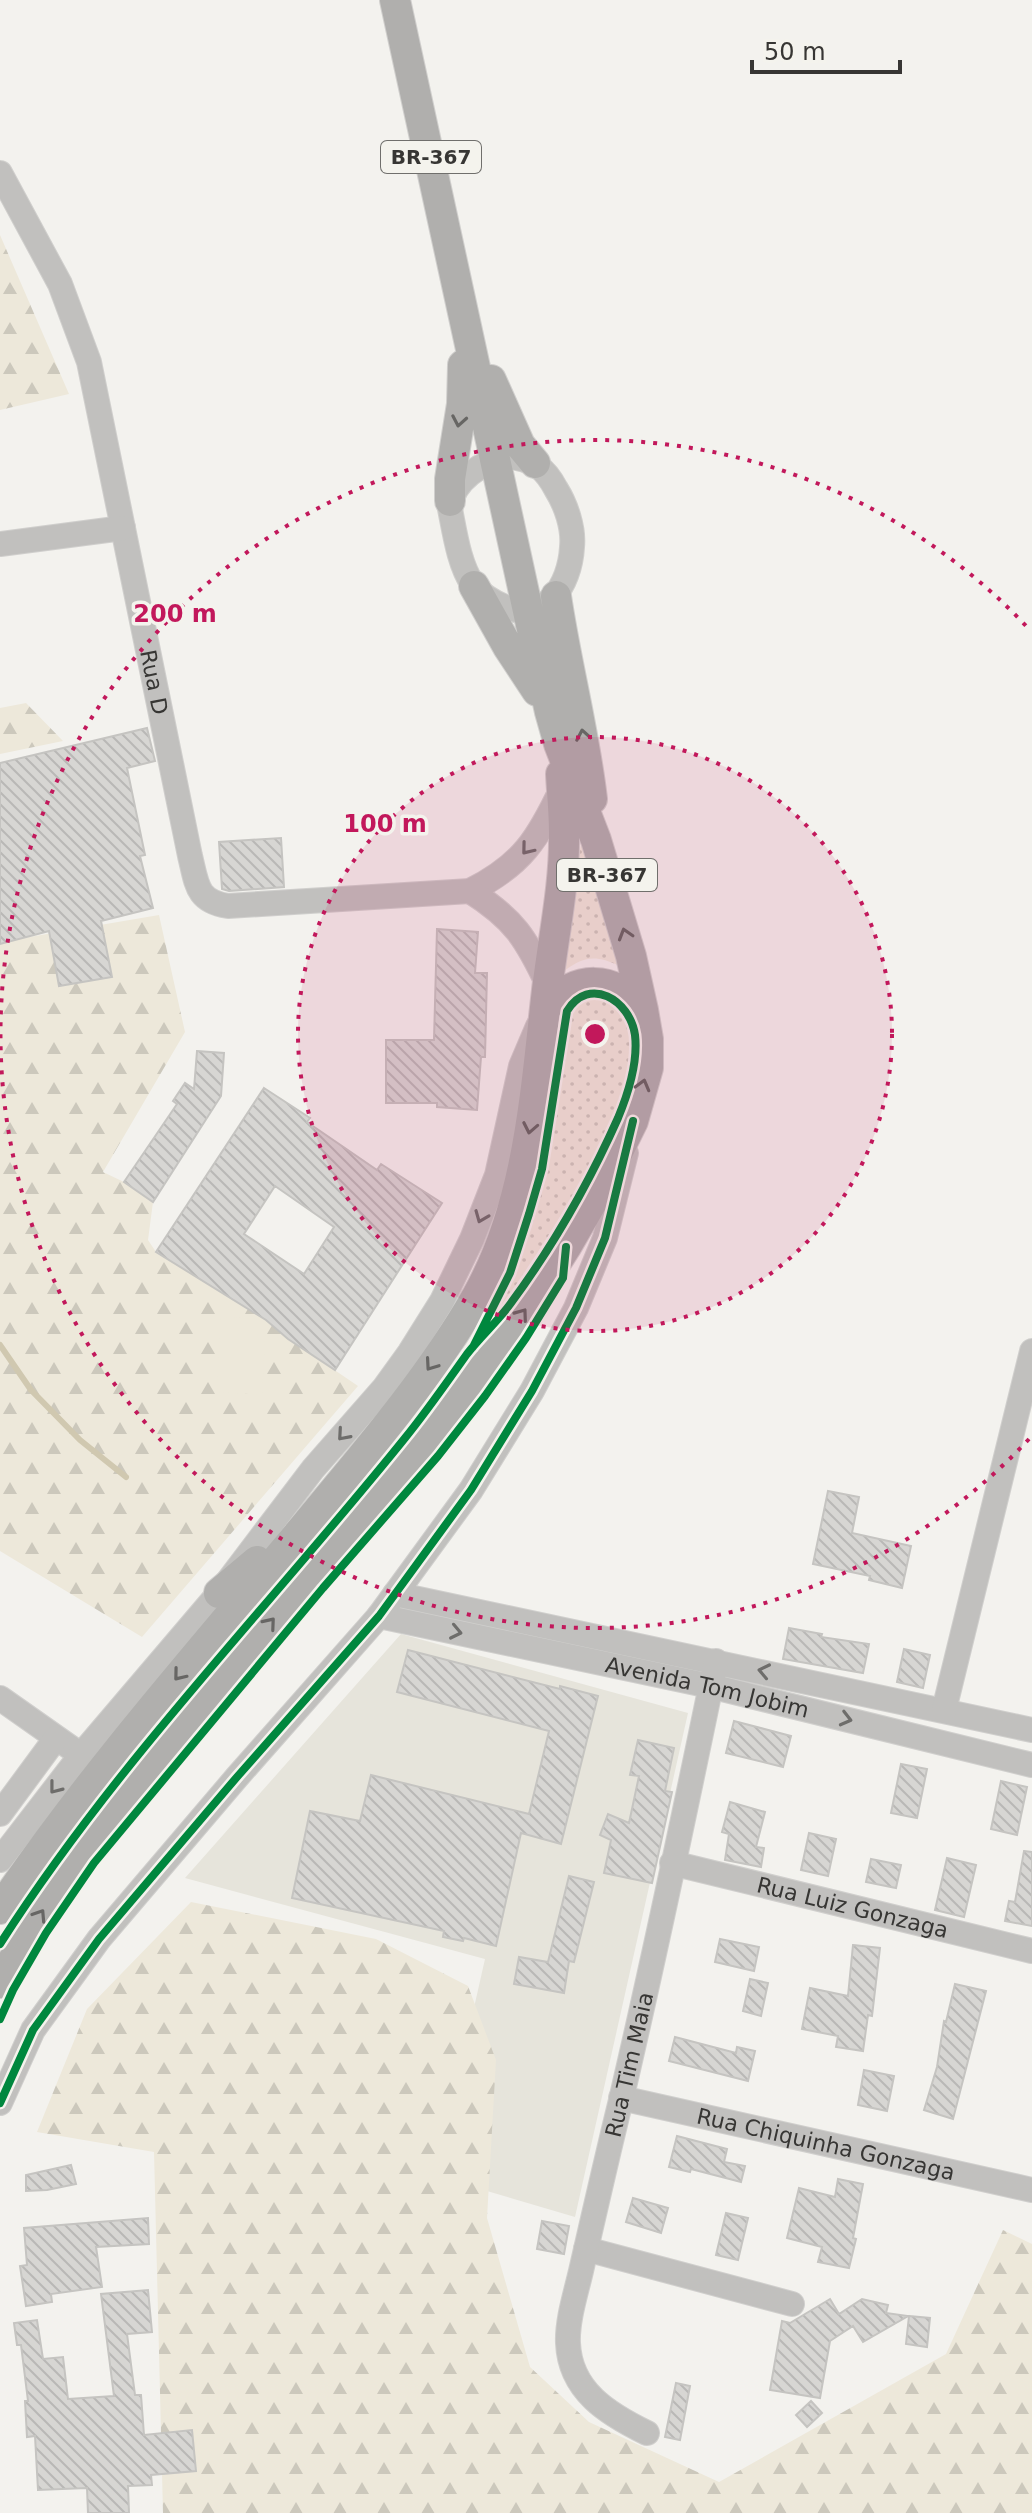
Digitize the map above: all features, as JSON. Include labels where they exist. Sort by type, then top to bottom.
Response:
[{"type":"main road","name":"BR-367","points":[[0,1983],[39,1915],[105,1824],[267,1626],[414,1456],[529,1305],[573,1236],[633,1121],[648,1068],[648,1039],[631,956],[596,840],[559,744],[526,611],[395,0]]},
{"type":"main road","points":[[464,315],[520,445],[535,463]]},
{"type":"main road","points":[[450,501],[450,479],[462,404],[464,315]]},
{"type":"main road","points":[[474,586],[550,712]]},
{"type":"main road","points":[[556,596],[587,757],[596,840]]},
{"type":"main road","name":"BR-367","points":[[0,1909],[36,1855],[97,1776],[405,1402],[478,1295],[504,1235],[521,1175],[537,1095],[562,875],[564,833],[559,744]]},
{"type":"main road","points":[[546,997],[556,997],[586,983],[602,983],[619,988],[643,1010]]},
{"type":"main road","points":[[219,1593],[319,1508]]},
{"type":"street","name":"Rua D","points":[[0,173],[60,284],[89,362],[190,856],[203,897],[215,904],[228,906],[470,891],[496,878],[518,860],[536,838],[562,788]]},
{"type":"street","points":[[523,458],[535,463],[549,476],[562,498],[573,545],[566,578],[556,596],[542,607],[514,611],[474,586],[459,548],[450,501],[472,472],[494,459],[523,458]]},
{"type":"street","points":[[0,544],[123,528]]},
{"type":"street","points":[[0,1860],[81,1755],[219,1593],[313,1469],[384,1388],[442,1301],[472,1239],[497,1175],[521,1066],[546,997],[518,929],[496,907],[470,891]]},
{"type":"street","points":[[0,2103],[33,2030],[99,1939],[379,1616],[471,1490],[532,1391],[576,1308],[605,1238],[633,1121]]},
{"type":"street","points":[[920,1737],[935,1708],[1032,1351]]},
{"type":"street","name":"Avenida Tom Jobim","points":[[395,1594],[1032,1730]]},
{"type":"street","name":"Avenida Tom Jobim","points":[[379,1616],[710,1686],[1032,1765]]},
{"type":"street","name":"Rua Tim Maia","points":[[647,2433],[618,2419],[597,2404],[574,2371],[568,2342],[716,1661]]},
{"type":"street","points":[[0,1698],[81,1755]]},
{"type":"street","points":[[0,1814],[56,1738]]},
{"type":"street","name":"Rua Luiz Gonzaga","points":[[672,1863],[1032,1951]]},
{"type":"street","name":"Rua Chiquinha Gonzaga","points":[[621,2098],[1032,2190]]},
{"type":"street","points":[[586,2249],[792,2304]]},
{"type":"shaded area","points":[[401,1634],[688,1713],[575,2217],[436,2176],[485,1959],[185,1878]]},
{"type":"green space","points":[[0,235],[69,394],[0,410]]},
{"type":"green space","points":[[26,703],[63,741],[0,754],[0,708]]},
{"type":"green space","points":[[581,843],[620,966],[590,959],[564,971]]},
{"type":"green space","points":[[159,915],[185,1032],[103,1172],[153,1202],[148,1240],[156,1252],[266,1319],[289,1339],[358,1386],[142,1637],[0,1551],[0,942]]},
{"type":"green space","points":[[595,998],[624,1017],[630,1053],[618,1102],[594,1156],[563,1212],[484,1330],[513,1274],[545,1175],[570,1017],[580,1002]]},
{"type":"green space","points":[[221,1317],[266,1319],[262,1395],[217,1392]]},
{"type":"green space","points":[[191,1902],[376,1939],[468,1986],[496,2060],[487,2218],[530,2367],[589,2422],[719,2482],[946,2354],[1003,2230],[1032,2244],[1032,2513],[163,2513],[154,2152],[37,2132],[87,2009]]},
{"type":"building","points":[[147,728],[155,761],[127,768],[145,855],[140,856],[153,908],[101,921],[112,977],[59,986],[49,931],[0,944],[0,763]]},
{"type":"building","points":[[281,838],[284,887],[222,889],[219,842]]},
{"type":"building","points":[[437,929],[478,932],[475,973],[487,973],[485,1057],[481,1057],[477,1110],[437,1107],[437,1103],[386,1103],[386,1040],[434,1040]]},
{"type":"building","points":[[197,1051],[224,1053],[221,1096],[153,1202],[124,1182],[177,1104],[173,1101],[185,1083],[194,1089]]},
{"type":"building","points":[[264,1088],[310,1118],[307,1122],[377,1170],[381,1164],[442,1203],[335,1370],[288,1339],[266,1320],[156,1252]],"holes":[[[275,1186],[334,1227],[304,1274],[244,1234]]]},
{"type":"building","points":[[828,1491],[859,1497],[852,1533],[911,1546],[902,1588],[869,1580],[870,1576],[813,1564]]},
{"type":"building","points":[[789,1628],[822,1634],[821,1637],[869,1644],[863,1673],[783,1659]]},
{"type":"building","points":[[904,1649],[930,1655],[923,1688],[897,1682]]},
{"type":"building","points":[[408,1650],[598,1696],[561,1844],[521,1833],[496,1946],[464,1938],[463,1941],[443,1937],[444,1931],[292,1898],[310,1811],[360,1821],[371,1775],[529,1814],[549,1731],[397,1692]]},
{"type":"building","points":[[734,1721],[791,1736],[783,1767],[726,1753]]},
{"type":"building","points":[[638,1740],[674,1748],[665,1791],[672,1792],[652,1883],[604,1873],[611,1840],[600,1835],[608,1814],[629,1823],[639,1776],[630,1775]]},
{"type":"building","points":[[901,1764],[927,1769],[917,1818],[891,1813]]},
{"type":"building","points":[[1001,1781],[1027,1787],[1017,1835],[991,1829]]},
{"type":"building","points":[[730,1802],[765,1812],[756,1847],[764,1848],[761,1867],[725,1860],[729,1834],[722,1832]]},
{"type":"building","points":[[809,1833],[836,1839],[828,1876],[801,1870]]},
{"type":"building","points":[[1024,1851],[1032,1852],[1032,1926],[1005,1921],[1009,1901],[1015,1902]]},
{"type":"building","points":[[947,1858],[976,1865],[964,1917],[935,1910]]},
{"type":"building","points":[[871,1859],[901,1865],[896,1888],[866,1882]]},
{"type":"building","points":[[569,1876],[594,1882],[574,1962],[569,1961],[564,1993],[514,1984],[519,1957],[548,1962]]},
{"type":"building","points":[[720,1939],[759,1947],[754,1971],[715,1962]]},
{"type":"building","points":[[853,1945],[880,1948],[872,2016],[868,2015],[863,2051],[836,2047],[838,2036],[802,2029],[810,1988],[848,1996]]},
{"type":"building","points":[[750,1979],[768,1983],[761,2016],[743,2011]]},
{"type":"building","points":[[955,1984],[986,1991],[953,2119],[924,2110]]},
{"type":"building","points":[[675,2037],[736,2053],[737,2047],[755,2051],[748,2081],[669,2061]]},
{"type":"building","points":[[864,2070],[894,2076],[887,2111],[858,2105]]},
{"type":"building","points":[[677,2136],[727,2149],[724,2162],[745,2166],[741,2182],[691,2169],[690,2172],[669,2167]]},
{"type":"building","points":[[71,2165],[76,2184],[26,2191],[26,2175]]},
{"type":"building","points":[[838,2179],[863,2184],[849,2268],[818,2262],[822,2247],[787,2238],[799,2188],[835,2197]]},
{"type":"building","points":[[633,2198],[668,2208],[661,2233],[626,2222]]},
{"type":"building","points":[[726,2213],[748,2218],[738,2260],[716,2255]]},
{"type":"building","points":[[148,2218],[149,2244],[96,2247],[102,2287],[51,2294],[52,2302],[26,2306],[20,2266],[27,2265],[24,2228]]},
{"type":"building","points":[[542,2221],[569,2226],[564,2254],[537,2249]]},
{"type":"building","points":[[148,2290],[152,2332],[127,2334],[135,2395],[141,2395],[144,2435],[192,2430],[196,2471],[151,2475],[152,2485],[128,2486],[129,2513],[88,2513],[87,2488],[38,2490],[35,2436],[27,2437],[25,2401],[28,2401],[21,2345],[17,2345],[14,2323],[37,2320],[43,2359],[63,2357],[68,2399],[114,2396],[101,2294]]},
{"type":"building","points":[[830,2299],[839,2314],[862,2299],[888,2305],[886,2313],[908,2316],[863,2342],[853,2326],[830,2341],[820,2398],[770,2390],[782,2321],[790,2323]]},
{"type":"building","points":[[909,2316],[930,2318],[927,2347],[906,2344]]},
{"type":"building","points":[[676,2383],[690,2386],[680,2440],[665,2437]]},
{"type":"building","points":[[811,2401],[822,2413],[807,2427],[796,2415]]},
{"type":"waterway","points":[[0,1345],[31,1390],[80,1440],[126,1477]]},
{"type":"cycle path","points":[[0,1944],[94,1811],[405,1438],[467,1354],[506,1310],[541,1259],[595,1166],[618,1118],[631,1077],[636,1045],[632,1022],[625,1011],[607,996],[586,995],[576,1000],[567,1011],[542,1169],[510,1273],[473,1347]]},
{"type":"cycle path","points":[[0,2103],[33,2030],[99,1939],[379,1616],[471,1490],[532,1391],[576,1308],[605,1238],[633,1121]]},
{"type":"cycle path","points":[[0,2019],[46,1933],[94,1863],[323,1588],[438,1456],[485,1396],[563,1278],[566,1247]]}]
